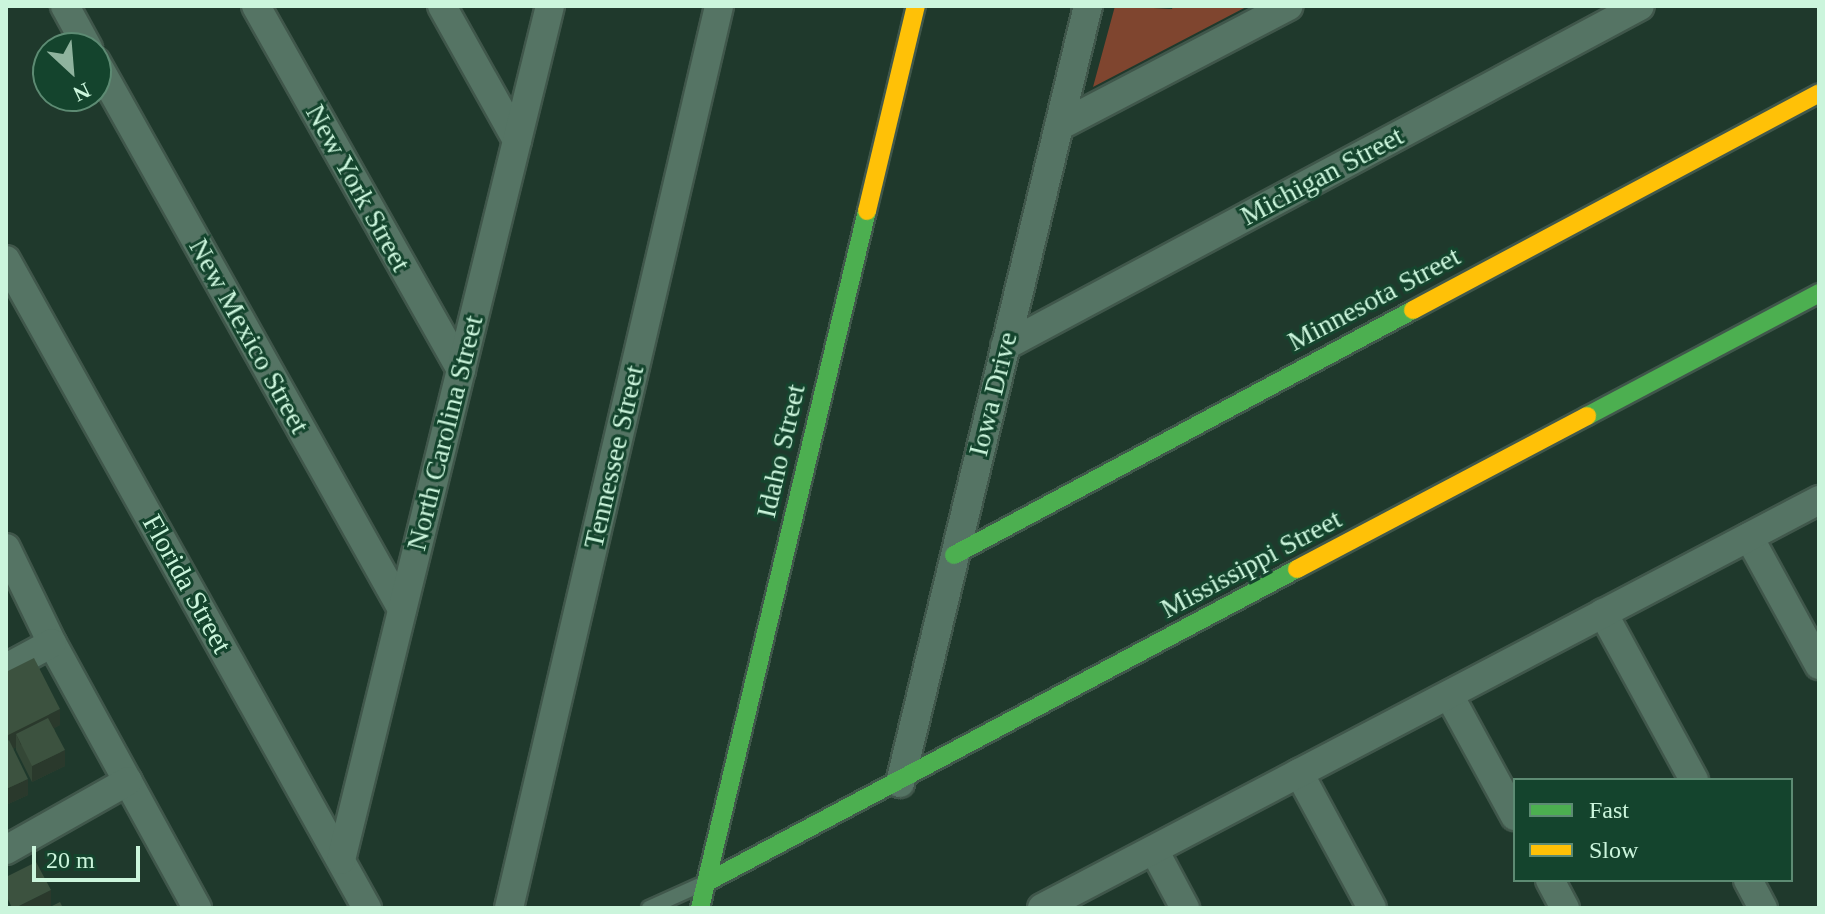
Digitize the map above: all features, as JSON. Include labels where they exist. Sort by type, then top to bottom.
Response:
[{"type":"street","points":[[65,6],[79,32]]},
{"type":"street","name":"New York Street","points":[[256,6],[461,370]]},
{"type":"street","points":[[442,6],[517,140]]},
{"type":"street","name":"North Carolina Street","points":[[341,860],[550,6]]},
{"type":"street","name":"Tennessee Street","points":[[509,908],[719,6]]},
{"type":"street","name":"Idaho Street","points":[[700,908],[916,6]]},
{"type":"street","name":"Iowa Drive","points":[[900,783],[1088,6]]},
{"type":"street","points":[[1059,126],[1289,6]]},
{"type":"street","name":"Michigan Street","points":[[1005,346],[1640,6]]},
{"type":"street","name":"New Mexico Street","points":[[112,91],[402,609]]},
{"type":"street","name":"Minnesota Street","points":[[954,555],[1819,93]]},
{"type":"street","name":"Florida Street","points":[[6,260],[367,908]]},
{"type":"street","name":"Mississippi Street","points":[[707,882],[900,783],[1819,293]]},
{"type":"street","points":[[1042,908],[1819,500]]},
{"type":"street","points":[[1749,537],[1819,665]]},
{"type":"street","points":[[6,548],[52,643],[197,908]]},
{"type":"street","points":[[1603,613],[1693,778]]},
{"type":"street","points":[[6,668],[52,643]]},
{"type":"street","points":[[1449,695],[1513,812]]},
{"type":"street","points":[[1299,773],[1372,908]]},
{"type":"street","points":[[6,850],[128,781]]},
{"type":"street","points":[[1154,850],[1185,908]]},
{"type":"street","points":[[1551,882],[1565,908]]},
{"type":"street","points":[[1749,882],[1763,908]]},
{"type":"lane","points":[[649,908],[707,882]]},
{"type":"shaded area","points":[[1115,6],[1172,9],[1173,6],[1248,6],[1093,87]]},
{"type":"building","points":[[34,658],[60,709],[6,736],[6,672]]},
{"type":"building","points":[[48,718],[65,750],[32,766],[16,734]]},
{"type":"building","points":[[9,740],[28,779],[6,789],[6,742]]},
{"type":"building","points":[[36,862],[51,890],[12,908],[6,895],[6,877]]},
{"type":"building","points":[[60,902],[63,908],[48,908]]},
{"type":"traffic: fast","points":[[700,908],[867,211]]},
{"type":"traffic: fast","points":[[1587,416],[1819,293]]},
{"type":"traffic: fast","points":[[954,555],[1413,310]]},
{"type":"traffic: fast","points":[[707,882],[1297,569]]},
{"type":"traffic: slow","points":[[867,211],[916,6]]},
{"type":"traffic: slow","points":[[1413,310],[1819,93]]},
{"type":"traffic: slow","points":[[1297,569],[1587,416]]}]
